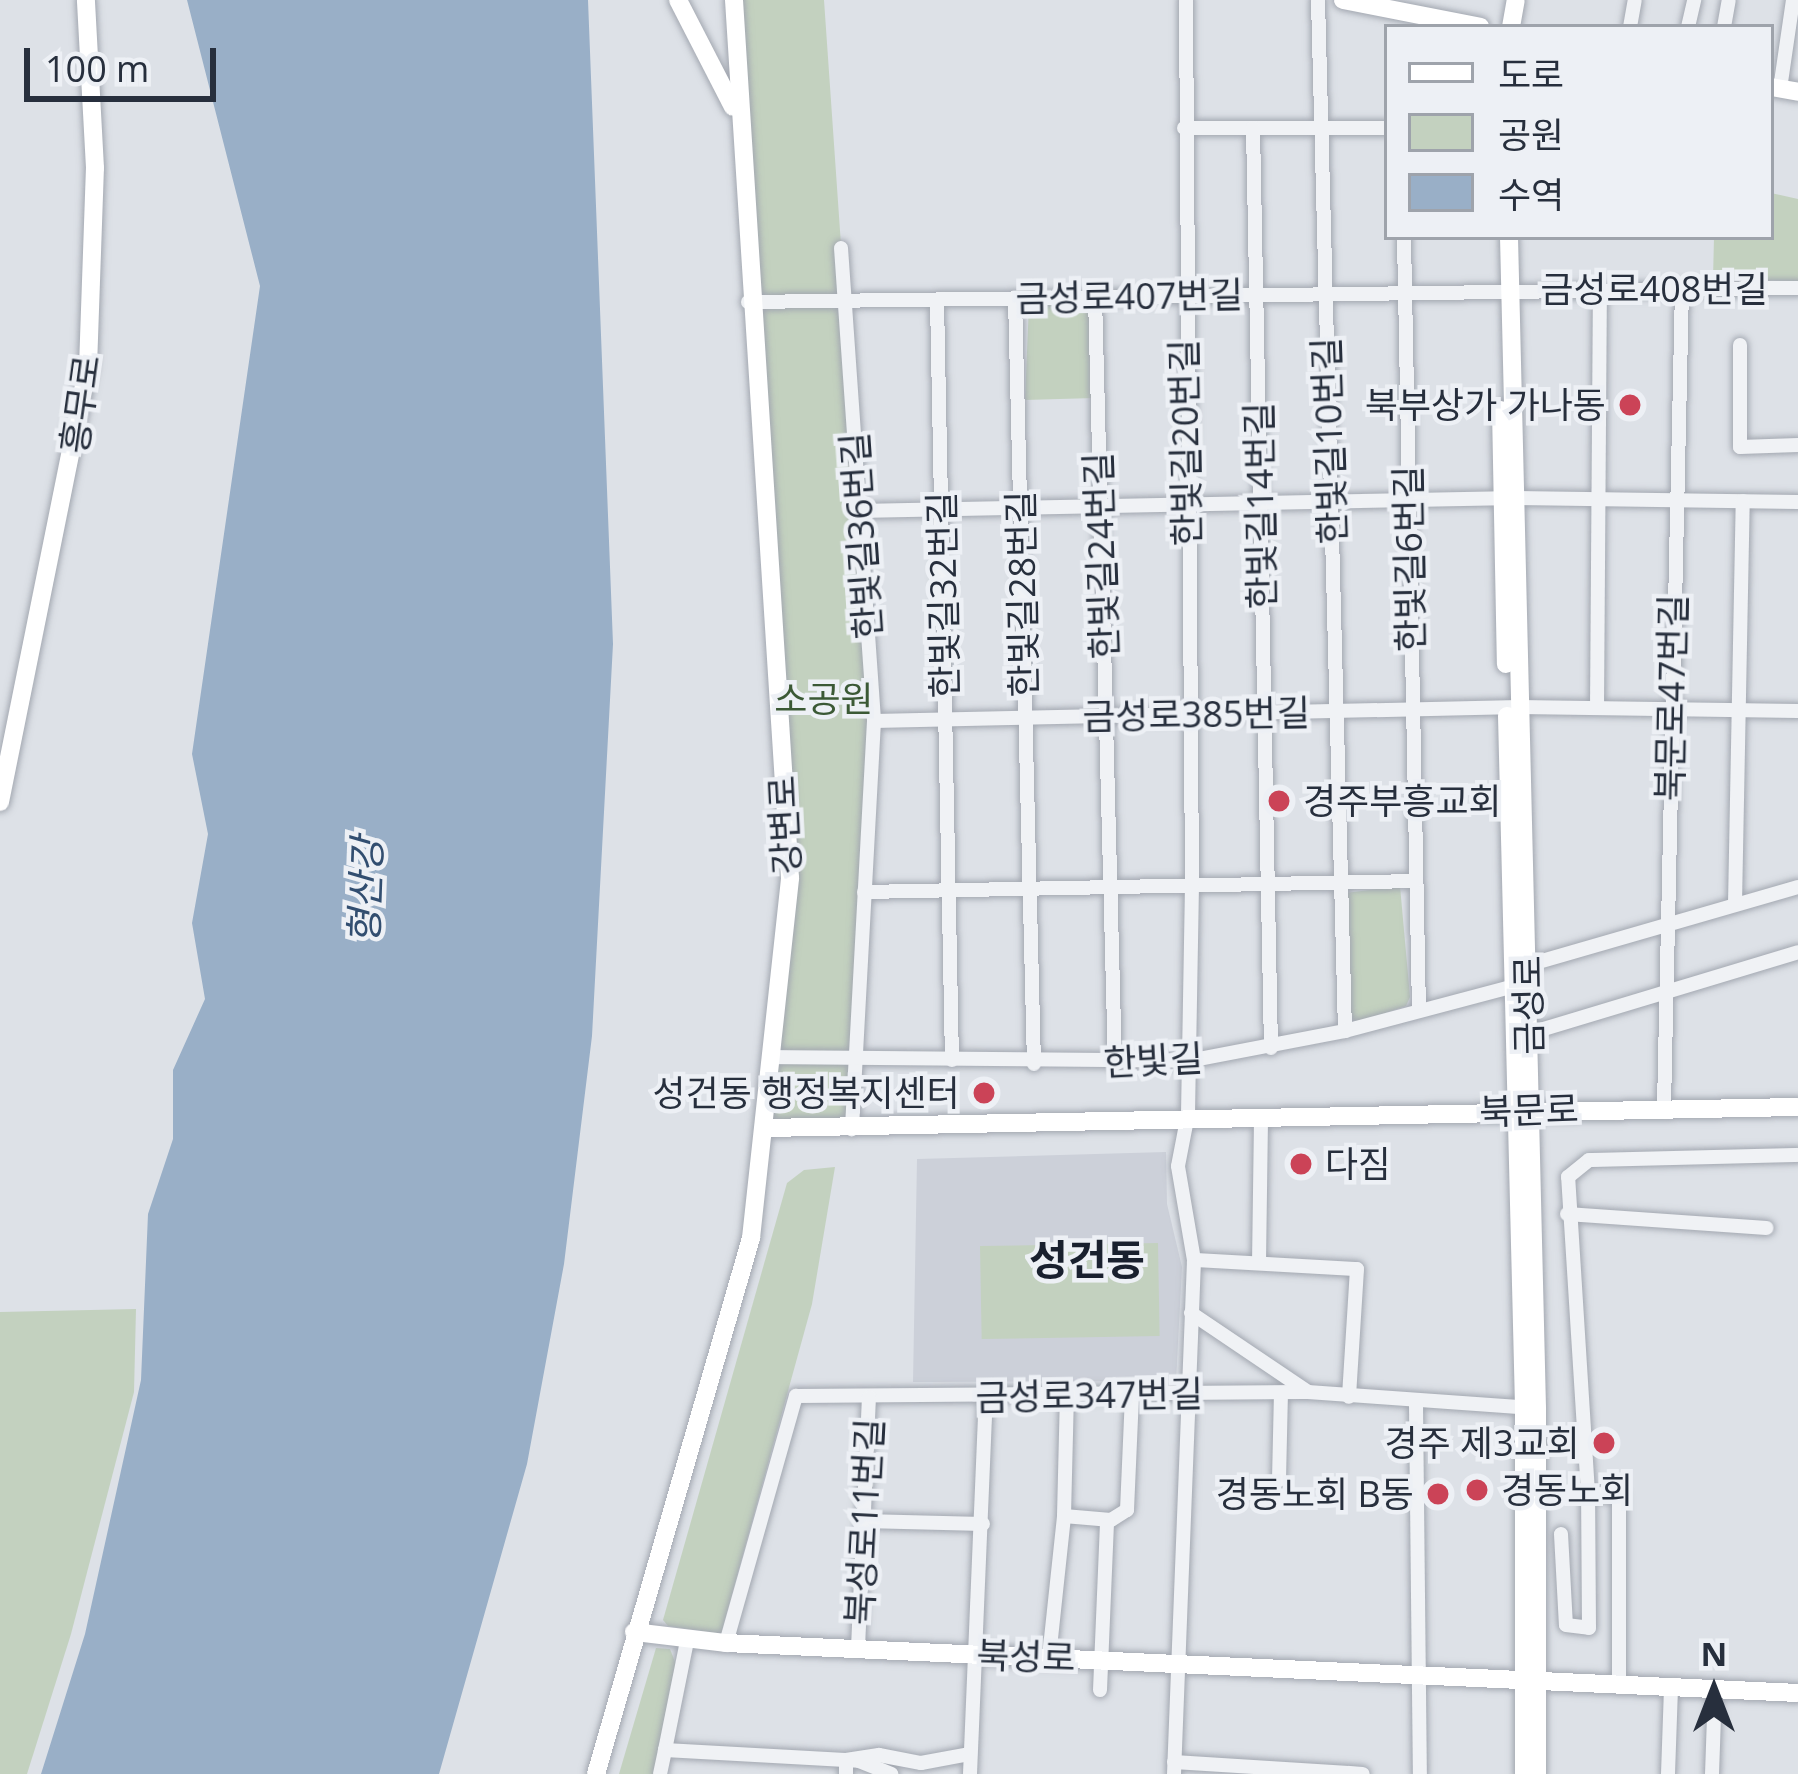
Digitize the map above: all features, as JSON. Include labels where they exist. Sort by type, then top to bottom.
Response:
[{"type":"street","name":"흥무로","points":[[0,802],[88,367],[94,168],[86,0]]},
{"type":"street","points":[[678,0],[741,128]]},
{"type":"street","name":"강변로","points":[[596,1774],[751,1238],[767,1128],[790,878],[748,302],[734,0]]},
{"type":"street","name":"한빛길20번길","points":[[1174,1768],[1194,1260],[1179,1205],[1192,885],[1185,504],[1186,0]]},
{"type":"street","name":"한빛길10번길","points":[[1318,0],[1345,1031]]},
{"type":"street","points":[[1343,0],[1391,12],[1423,8],[1471,24]]},
{"type":"street","points":[[1783,89],[1793,0]]},
{"type":"street","points":[[1184,128],[1384,128]]},
{"type":"street","name":"한빛길14번길","points":[[1252,128],[1271,1048]]},
{"type":"street","name":"한빛길6번길","points":[[1404,240],[1418,1010]]},
{"type":"street","name":"금성로","points":[[1498,240],[1504,290],[1513,707],[1527,1034],[1523,1110]]},
{"type":"street","name":"금성로","points":[[1504,290],[1509,240]]},
{"type":"street","name":"한빛길36번길","points":[[841,248],[874,721],[852,1129]]},
{"type":"street","points":[[1597,708],[1600,288]]},
{"type":"street","name":"금성로408번길","points":[[1504,290],[1798,289]]},
{"type":"street","name":"금성로407번길","points":[[748,302],[1504,290]]},
{"type":"street","name":"북문로47번길","points":[[1664,1106],[1682,290]]},
{"type":"street","name":"한빛길24번길","points":[[1095,297],[1115,1064]]},
{"type":"street","name":"한빛길28번길","points":[[1015,298],[1034,1064]]},
{"type":"street","name":"한빛길32번길","points":[[938,300],[952,1060]]},
{"type":"street","points":[[1740,345],[1740,447],[1798,445]]},
{"type":"street","points":[[858,511],[1509,498],[1798,502]]},
{"type":"street","points":[[1735,904],[1743,501]]},
{"type":"street","name":"금성로385번길","points":[[874,721],[1513,707],[1798,710]]},
{"type":"street","points":[[864,892],[1416,880]]},
{"type":"street","name":"한빛길","points":[[770,1057],[1115,1064],[1188,1061],[1271,1048],[1523,978],[1667,926],[1798,886]]},
{"type":"street","points":[[1527,1034],[1798,952]]},
{"type":"street","name":"금성로","points":[[1523,978],[1531,1408],[1524,1774]]},
{"type":"street","name":"북문로","points":[[767,1128],[1183,1125],[1523,1110],[1798,1107]]},
{"type":"street","points":[[1258,1263],[1261,1123]]},
{"type":"street","points":[[1561,1534],[1566,1625],[1588,1628],[1588,1493],[1568,1177],[1589,1160],[1798,1155]]},
{"type":"street","points":[[1567,1214],[1768,1228]]},
{"type":"street","points":[[1194,1260],[1357,1269],[1349,1397]]},
{"type":"street","name":"금성로347번길","points":[[1191,1312],[1308,1393]]},
{"type":"street","points":[[1279,1480],[1281,1393]]},
{"type":"street","name":"금성로347번길","points":[[726,1643],[796,1396],[1308,1393],[1416,1404],[1531,1408]]},
{"type":"street","points":[[1064,1516],[1108,1520],[1127,1510],[1132,1394]]},
{"type":"street","points":[[1049,1657],[1064,1516],[1067,1395]]},
{"type":"street","points":[[970,1774],[986,1396]]},
{"type":"street","name":"북성로11번길","points":[[858,1648],[869,1397]]},
{"type":"street","points":[[1416,1404],[1420,1774]]},
{"type":"street","points":[[1588,1493],[1619,1496],[1624,1514],[1619,1684]]},
{"type":"street","points":[[1100,1690],[1108,1520]]},
{"type":"street","points":[[864,1521],[983,1524]]},
{"type":"street","name":"강변로","points":[[585,1774],[621,1650],[634,1632]]},
{"type":"street","name":"북성로","points":[[634,1632],[687,1641],[1798,1693]]},
{"type":"street","points":[[660,1774],[687,1641]]},
{"type":"street","name":"금성로","points":[[1528,1680],[1537,1774]]},
{"type":"street","points":[[1668,1774],[1671,1687]]},
{"type":"street","points":[[1712,1774],[1715,1689]]},
{"type":"street","points":[[665,1750],[892,1774]]},
{"type":"street","points":[[846,1767],[879,1755],[921,1763],[970,1754]]},
{"type":"street","points":[[1174,1768],[1363,1774]]},
{"type":"shaded area","points":[[1166,1152],[1167,1204],[1182,1267],[1176,1381],[913,1382],[917,1159]]},
{"type":"green space","name":"소공원","points":[[734,0],[824,0],[874,720],[852,1129],[767,1128],[790,878]]},
{"type":"green space","points":[[1774,194],[1798,199],[1798,281],[1713,279],[1714,240],[1774,240]]},
{"type":"green space","points":[[1029,304],[1084,304],[1092,311],[1094,398],[1025,400]]},
{"type":"green space","points":[[1400,886],[1410,997],[1406,1006],[1358,1022],[1348,1016],[1346,893]]},
{"type":"green space","points":[[835,1167],[812,1304],[721,1634],[668,1626],[663,1620],[787,1183],[804,1170]]},
{"type":"green space","points":[[1158,1243],[1160,1336],[982,1339],[980,1246]]},
{"type":"green space","points":[[136,1309],[134,1392],[71,1634],[27,1774],[0,1774],[0,1312]]},
{"type":"green space","points":[[656,1648],[670,1649],[677,1667],[655,1774],[619,1774]]},
{"type":"water","name":"형산강","points":[[187,0],[588,0],[613,644],[592,1036],[564,1264],[527,1464],[439,1774],[41,1774],[85,1634],[141,1380],[148,1214],[173,1139],[173,1070],[205,999],[192,923],[208,834],[192,754],[260,286]]},
{"type":"place","name":"북부상가 가나동","points":[[1630,405]]},
{"type":"place","name":"경주부흥교회","points":[[1279,801]]},
{"type":"place","name":"성건동 행정복지센터","points":[[984,1093]]},
{"type":"place","name":"다짐","points":[[1301,1164]]},
{"type":"place","name":"경주 제3교회","points":[[1604,1443]]},
{"type":"place","name":"경동노회","points":[[1477,1490]]},
{"type":"place","name":"경동노회 B동","points":[[1438,1494]]},
{"type":"district","name":"성건동","points":[[1087,1259]]}]
